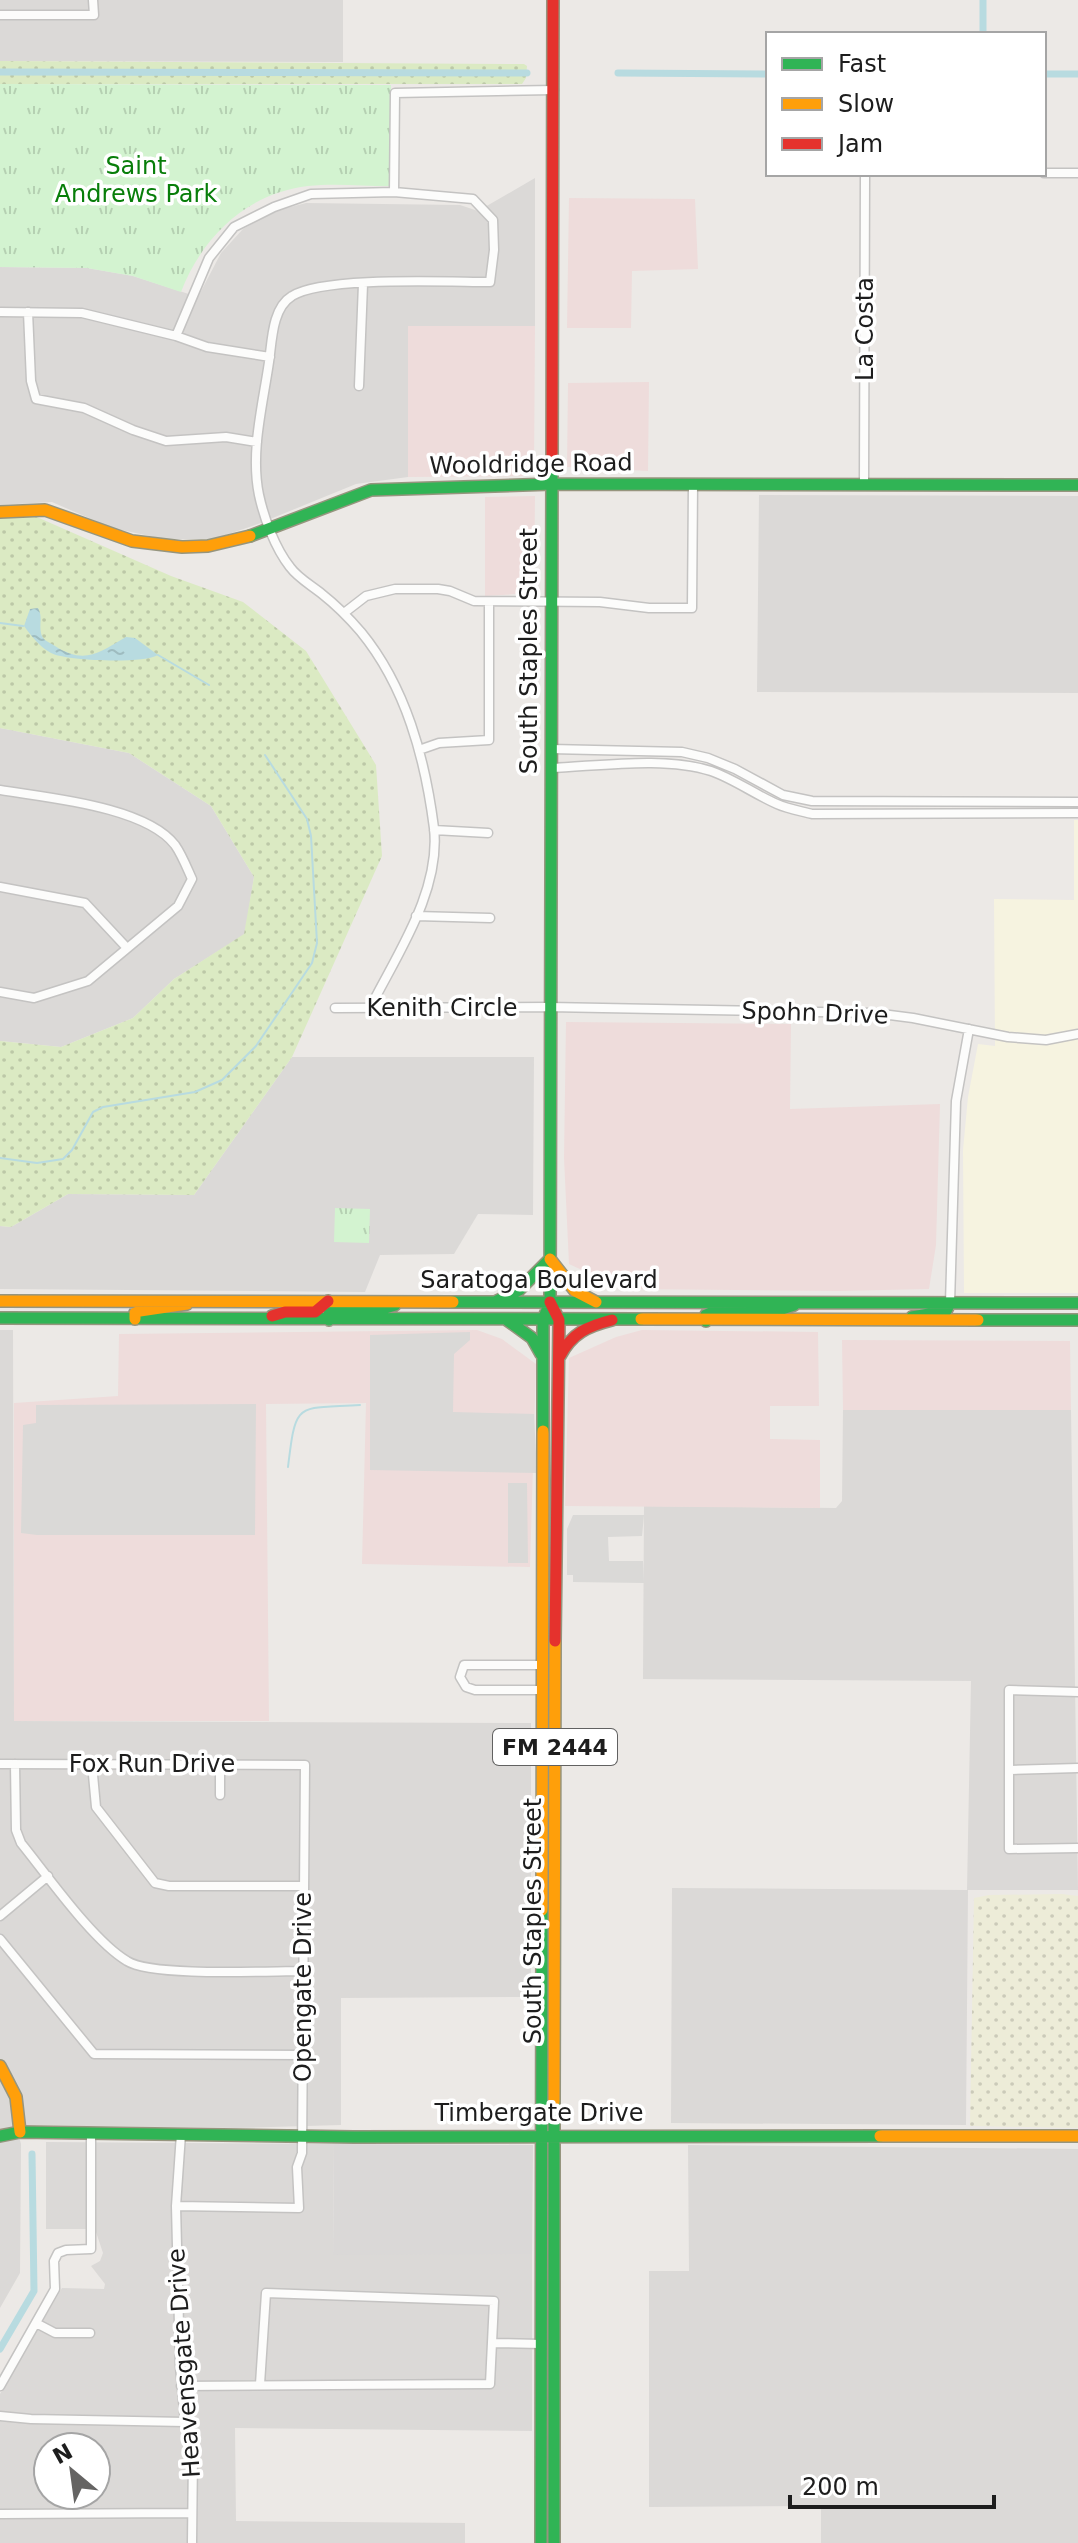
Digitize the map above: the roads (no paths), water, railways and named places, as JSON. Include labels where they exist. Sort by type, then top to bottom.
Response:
[{"type":"main road","name":"South Staples Street","points":[[553,0],[550,1302],[543,1320],[542,1778],[554,2337],[554,2543]]},
{"type":"main road","name":"Wooldridge Road","points":[[0,512],[45,510],[132,541],[182,547],[230,541],[270,529],[346,497],[371,490],[552,484],[1078,485]]},
{"type":"main road","points":[[495,1302],[526,1287],[550,1259],[575,1291],[596,1302]]},
{"type":"main road","name":"Saratoga Boulevard","points":[[0,1301],[1078,1303]]},
{"type":"main road","points":[[63,1318],[91,1312],[122,1312],[129,1307],[129,1301]]},
{"type":"main road","points":[[135,1319],[135,1313],[142,1309],[172,1309],[196,1301]]},
{"type":"main road","points":[[264,1319],[285,1312],[315,1312],[328,1301]]},
{"type":"main road","points":[[706,1321],[706,1315],[715,1311],[776,1311],[806,1301]]},
{"type":"main road","points":[[329,1320],[329,1314],[335,1310],[379,1310],[407,1302]]},
{"type":"main road","name":"South Staples Street","points":[[541,2543],[541,2309],[555,1803],[559,1359],[559,1320],[550,1302]]},
{"type":"main road","points":[[900,1321],[928,1312],[946,1311],[950,1303]]},
{"type":"main road","name":"Saratoga Boulevard","points":[[0,1318],[1078,1320]]},
{"type":"main road","points":[[507,1320],[532,1338],[543,1360]]},
{"type":"main road","points":[[559,1359],[571,1336],[583,1328],[612,1320]]},
{"type":"main road","points":[[543,1579],[547,1581],[549,1592],[555,1599]]},
{"type":"main road","points":[[542,1746],[549,1767],[555,1770]]},
{"type":"main road","points":[[542,1778],[548,1779],[555,1803]]},
{"type":"main road","points":[[0,2066],[14,2089],[20,2110],[20,2132]]},
{"type":"main road","name":"Timbergate Drive","points":[[0,2136],[20,2132],[354,2137],[1078,2136]]},
{"type":"main road","points":[[541,2309],[547,2332],[554,2337]]},
{"type":"main road","points":[[541,2344],[547,2348],[554,2374]]},
{"type":"street","points":[[0,15],[94,15],[93,0]]},
{"type":"street","points":[[394,192],[395,93],[554,90]]},
{"type":"street","points":[[1046,173],[1078,173]]},
{"type":"street","name":"La Costa","points":[[864,484],[865,176]]},
{"type":"street","points":[[176,336],[209,258],[234,227],[274,207],[311,194],[394,192],[473,199],[493,220],[490,282],[344,283],[292,295],[281,306],[270,357],[257,442],[258,494],[270,529],[289,566],[344,613],[387,668],[411,722],[434,830],[432,871],[416,916],[370,1008]]},
{"type":"street","points":[[359,386],[363,284]]},
{"type":"street","points":[[0,312],[82,313],[176,336],[207,347],[270,357]]},
{"type":"street","points":[[28,312],[31,381],[36,399],[84,408],[166,441],[226,437],[257,442]]},
{"type":"street","points":[[344,613],[366,596],[395,589],[438,589],[474,601],[489,602],[600,602],[649,608],[692,608],[693,484]]},
{"type":"street","points":[[419,750],[439,743],[489,740],[489,602]]},
{"type":"street","points":[[551,749],[682,752],[723,764],[783,795],[812,801],[1076,802],[1076,813],[812,814],[780,806],[718,774],[688,766],[651,764],[551,768]]},
{"type":"street","points":[[651,753],[651,764]]},
{"type":"street","points":[[718,774],[723,764]]},
{"type":"street","points":[[0,790],[93,805],[142,821],[174,844],[192,879],[178,906],[88,981],[34,998],[0,992]]},
{"type":"street","points":[[840,802],[840,814]]},
{"type":"street","points":[[950,802],[950,814]]},
{"type":"street","points":[[434,830],[488,833]]},
{"type":"street","points":[[0,887],[85,903],[127,948]]},
{"type":"street","points":[[416,916],[490,918]]},
{"type":"street","name":"Kenith Circle","points":[[335,1008],[549,1007]]},
{"type":"street","name":"Spohn Drive","points":[[549,1007],[874,1013],[1008,1037],[1046,1040],[1078,1034]]},
{"type":"street","points":[[950,1303],[956,1101],[969,1029]]},
{"type":"street","points":[[542,1665],[464,1665],[460,1677],[466,1687],[475,1690],[542,1690]]},
{"type":"street","points":[[1078,1692],[1009,1690],[1009,1849],[1078,1848]]},
{"type":"street","name":"Fox Run Drive","points":[[0,1764],[305,1765]]},
{"type":"street","points":[[15,1764],[16,1830],[21,1843],[107,1947],[129,1963],[161,1970],[303,1971]]},
{"type":"street","points":[[92,1764],[96,1807],[155,1883],[169,1886],[303,1886]]},
{"type":"street","points":[[220,1764],[220,1795]]},
{"type":"street","name":"Opengate Drive","points":[[176,2206],[299,2208],[297,2167],[302,2153],[305,1765]]},
{"type":"street","points":[[1011,1770],[1078,1768]]},
{"type":"street","points":[[0,1916],[48,1876]]},
{"type":"street","points":[[0,1939],[94,2054],[303,2055]]},
{"type":"street","points":[[0,2386],[55,2289],[54,2261],[58,2253],[91,2249],[91,2133]]},
{"type":"street","name":"Heavensgate Drive","points":[[181,2134],[176,2206],[181,2386],[193,2455],[192,2543]]},
{"type":"street","points":[[181,2386],[490,2384],[494,2301],[266,2293],[260,2384]]},
{"type":"street","points":[[36,2323],[55,2333],[90,2333]]},
{"type":"street","points":[[494,2343],[541,2344]]},
{"type":"street","points":[[0,2416],[185,2422]]},
{"type":"street","points":[[0,2514],[191,2513]]},
{"type":"water","points":[[38,608],[43,637],[66,652],[91,655],[126,637],[135,638],[158,655],[137,660],[105,660],[51,653],[24,626],[30,609]]},
{"type":"waterway","points":[[983,0],[983,32]]},
{"type":"waterway","points":[[0,72],[527,73]]},
{"type":"waterway","points":[[618,73],[766,74]]},
{"type":"waterway","points":[[1046,74],[1078,74]]},
{"type":"waterway","points":[[0,623],[23,626]]},
{"type":"waterway","points":[[158,655],[209,685]]},
{"type":"waterway","points":[[0,1158],[37,1163],[63,1159],[72,1150],[93,1112],[103,1107],[195,1092],[222,1080],[256,1046],[312,963],[317,943],[311,836],[307,819],[265,755]]},
{"type":"waterway","points":[[288,1467],[294,1430],[303,1412],[323,1407],[360,1405]]},
{"type":"waterway","points":[[0,2349],[34,2291],[32,2154]]},
{"type":"park label","name":"Saint Andrews Park","points":[[136,180]]}]
